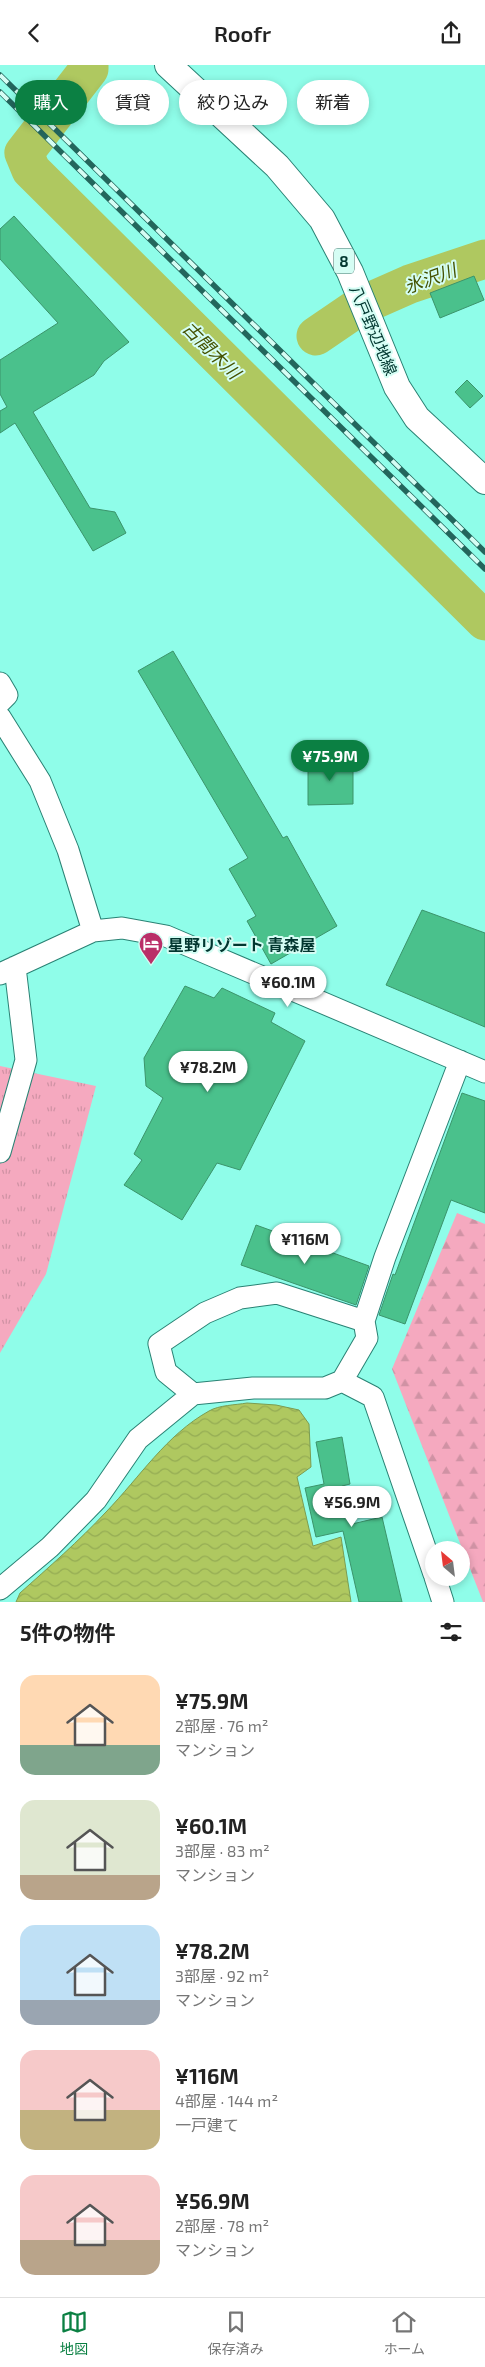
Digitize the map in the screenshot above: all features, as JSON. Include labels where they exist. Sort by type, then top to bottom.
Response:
[{"type":"main road","name":"八戸野辺地線","points":[[168,65],[277,166],[322,219],[350,272],[398,387],[417,418],[485,481]]},
{"type":"street","points":[[0,683],[7,695],[0,702]]},
{"type":"street","points":[[0,717],[40,781],[68,849],[93,931]]},
{"type":"street","points":[[0,1152],[26,1059],[8,971],[93,931],[122,928],[166,936],[485,1072]]},
{"type":"street","points":[[0,1589],[50,1547],[96,1500],[138,1439],[193,1394],[253,1388],[325,1388],[342,1381],[367,1338],[364,1321],[385,1257],[460,1061]]},
{"type":"street","points":[[193,1394],[166,1372],[159,1344],[205,1313],[240,1298],[277,1293],[364,1321]]},
{"type":"street","points":[[342,1381],[373,1397],[425,1550]]},
{"type":"street","points":[[437,1586],[443,1602]]},
{"type":"green space","points":[[0,1066],[96,1086],[46,1274],[0,1353]]},
{"type":"green space","points":[[457,1213],[485,1224],[485,1602],[483,1602],[470,1569],[470,1541],[459,1541],[392,1369]]},
{"type":"water","points":[[247,1403],[276,1405],[299,1410],[309,1424],[311,1467],[297,1477],[313,1546],[341,1537],[351,1602],[16,1602],[20,1593],[96,1523],[166,1444],[209,1411],[223,1406]]},
{"type":"building","points":[[14,216],[129,342],[104,361],[94,375],[33,412],[90,508],[115,512],[126,533],[93,551],[15,423],[0,433],[0,411],[7,407],[0,394],[0,360],[58,323],[0,259],[0,229]]},
{"type":"building","points":[[474,276],[484,300],[440,318],[430,293]]},
{"type":"building","points":[[467,380],[483,396],[470,408],[455,392]]},
{"type":"building","points":[[173,651],[283,838],[287,836],[337,926],[271,964],[247,921],[256,916],[229,869],[248,858],[138,671]]},
{"type":"building","points":[[308,760],[353,760],[353,804],[308,805]]},
{"type":"building","points":[[422,910],[485,933],[485,1027],[386,985]]},
{"type":"building","points":[[185,986],[214,998],[222,988],[275,1013],[271,1022],[305,1041],[240,1170],[217,1163],[182,1220],[124,1185],[142,1160],[134,1154],[163,1098],[146,1086],[144,1058]]},
{"type":"building","points":[[462,1093],[485,1101],[485,1213],[451,1200],[405,1324],[379,1315]]},
{"type":"building","points":[[256,1225],[369,1266],[356,1305],[241,1265]]},
{"type":"building","points":[[342,1437],[350,1484],[342,1486],[352,1524],[382,1517],[402,1602],[359,1602],[343,1531],[316,1537],[305,1488],[324,1484],[316,1442]]},
{"type":"waterway","name":"古間木川","points":[[89,65],[89,69],[24,153],[31,170],[485,621]]},
{"type":"waterway","name":"氷沢川","points":[[376,299],[410,284],[485,259]]},
{"type":"waterway","name":"氷沢川","points":[[316,336],[360,306]]},
{"type":"railway","points":[[0,75],[485,552]]},
{"type":"railway","points":[[0,92],[485,569]]},
{"type":"place","name":"星野リゾート 青森屋","points":[[151,965]]}]
